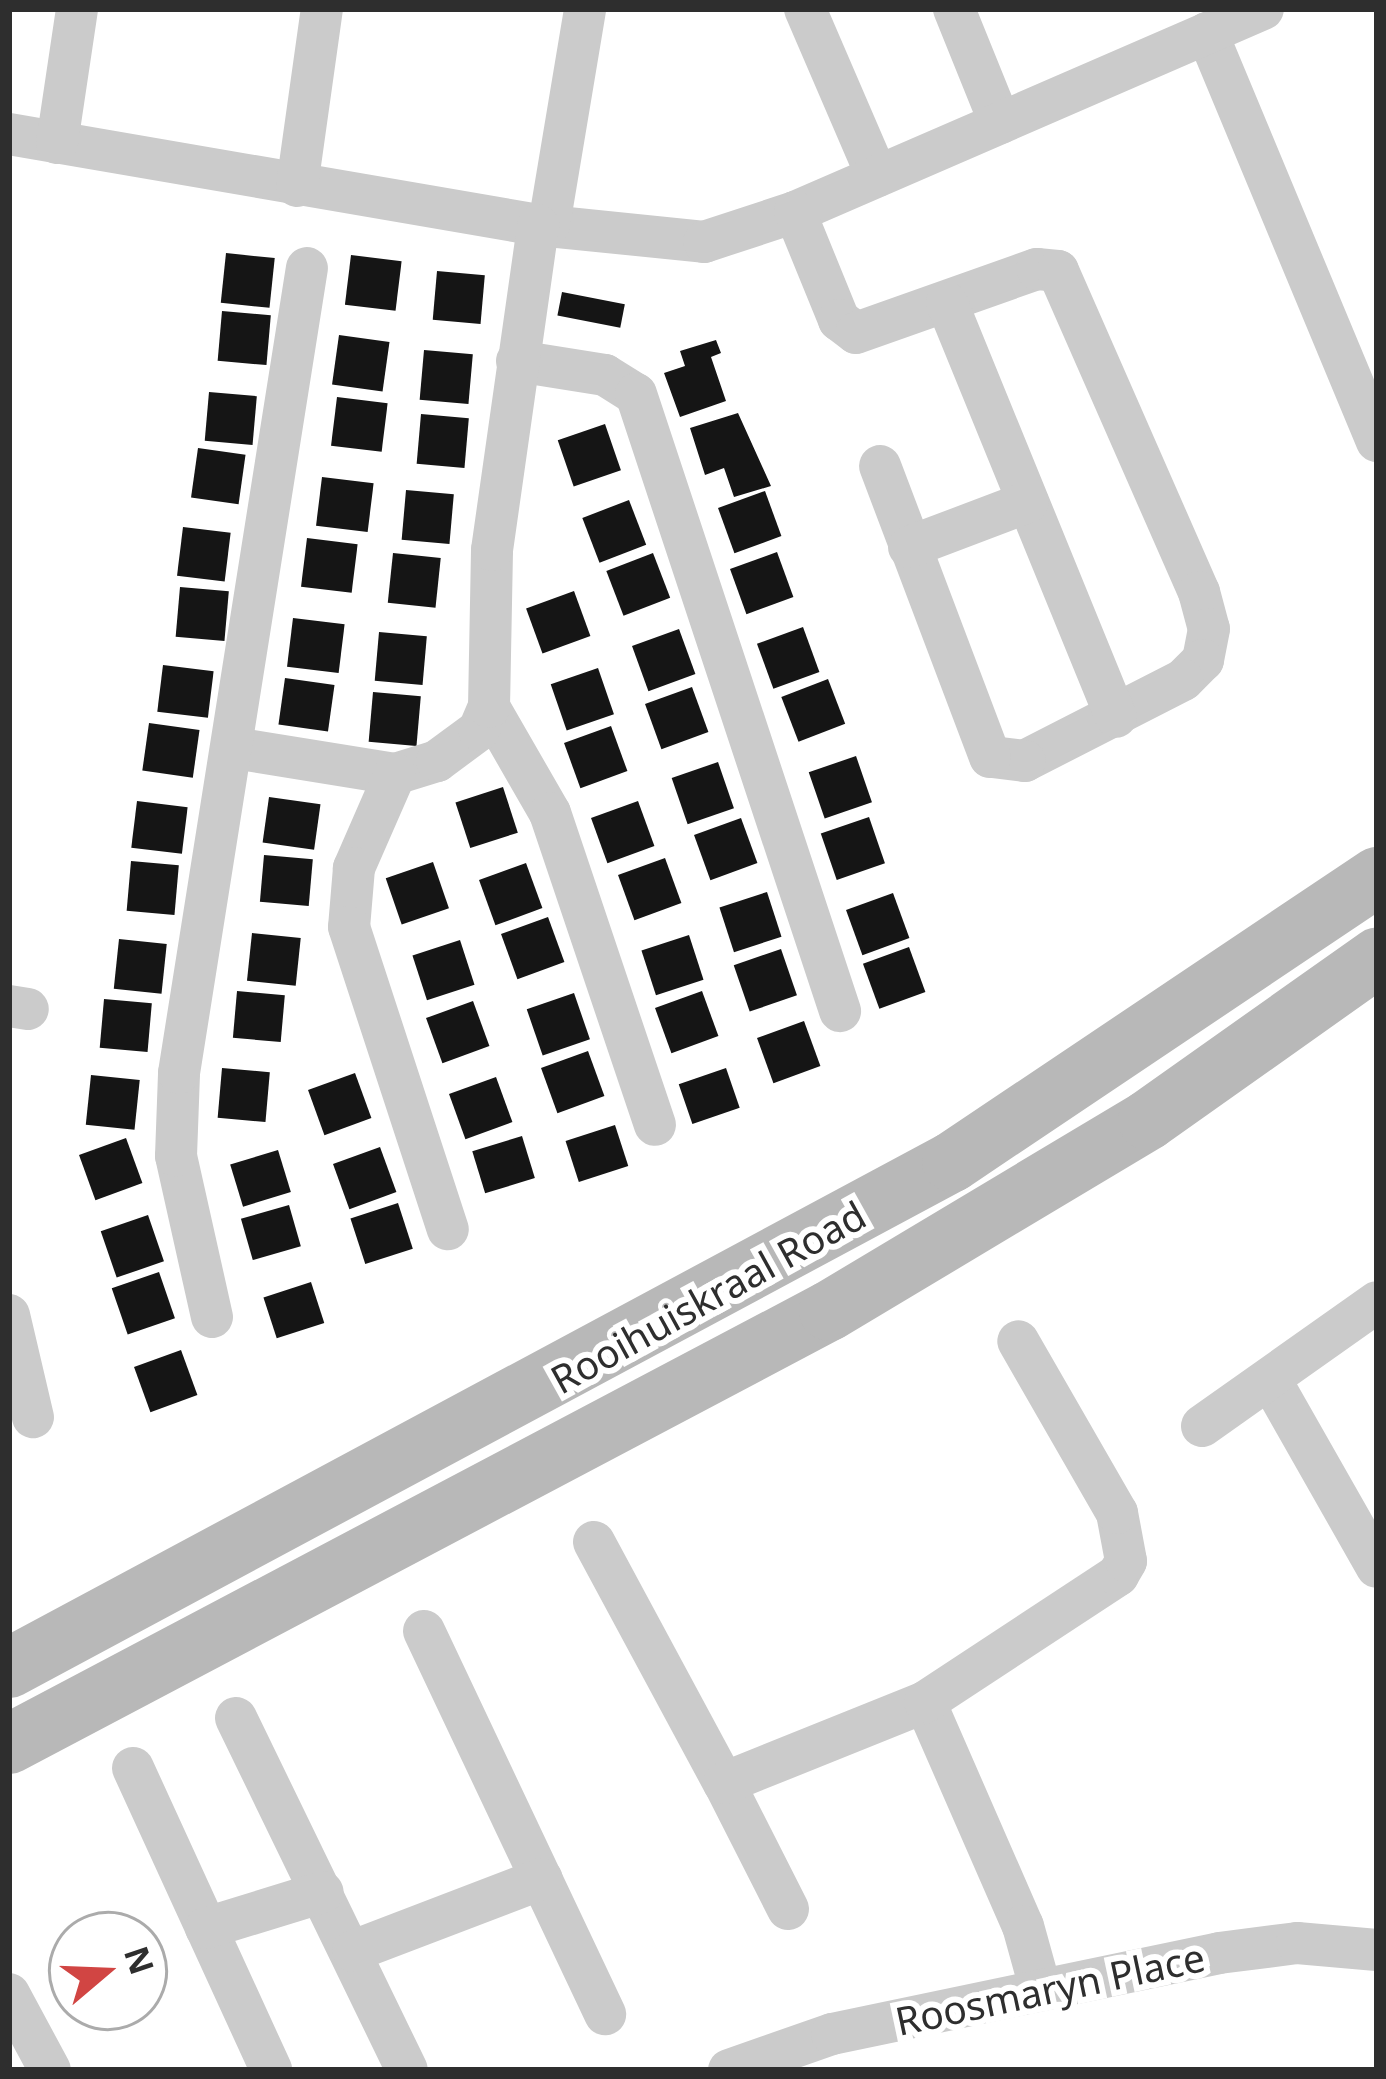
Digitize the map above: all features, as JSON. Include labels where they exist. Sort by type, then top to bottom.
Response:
[{"type":"main road","name":"Rooihuiskraal Road","points":[[9,1668],[952,1162],[1377,878]]},
{"type":"main road","name":"Rooihuiskraal Road","points":[[9,1744],[830,1311],[1148,1120],[1377,958]]},
{"type":"street","points":[[57,142],[77,9]]},
{"type":"street","points":[[297,186],[322,9]]},
{"type":"street","points":[[585,9],[517,361],[492,550],[489,707],[550,814],[655,1125]]},
{"type":"street","points":[[805,9],[877,176]]},
{"type":"street","points":[[954,9],[1000,123]]},
{"type":"street","points":[[9,134],[543,225],[704,242],[795,212],[1252,11]]},
{"type":"street","points":[[1207,33],[1377,441]]},
{"type":"street","points":[[795,212],[848,329],[866,334],[1037,269],[1058,271],[1199,592],[1209,629],[1203,660],[1116,717],[1025,761],[991,757],[880,466]]},
{"type":"street","points":[[212,1317],[174,1126],[308,268]]},
{"type":"street","points":[[946,303],[1116,717]]},
{"type":"street","points":[[517,361],[622,381],[646,415],[840,1011]]},
{"type":"street","points":[[909,547],[1028,502]]},
{"type":"street","points":[[235,748],[395,774],[465,744],[489,707]]},
{"type":"street","points":[[395,774],[354,868],[349,927],[448,1229]]},
{"type":"street","points":[[1202,1426],[1377,1302]]},
{"type":"street","points":[[9,1315],[33,1418]]},
{"type":"street","points":[[724,1783],[926,1702],[1118,1575],[1126,1561],[1117,1513],[1018,1341]]},
{"type":"street","points":[[1270,1379],[1377,1567]]},
{"type":"street","points":[[594,1542],[788,1909]]},
{"type":"street","points":[[424,1631],[605,2014]]},
{"type":"street","points":[[926,1702],[1023,1926],[1041,1991]]},
{"type":"street","points":[[236,1718],[407,2070]]},
{"type":"street","points":[[133,1768],[271,2070]]},
{"type":"street","points":[[352,1951],[542,1880]]},
{"type":"street","points":[[206,1928],[323,1892]]},
{"type":"street","name":"Roosmaryn Place","points":[[729,2070],[834,2052],[1041,1991],[1260,1946],[1377,1950]]},
{"type":"street","points":[[9,1994],[50,2070]]},
{"type":"building","points":[[226,253],[275,258],[270,308],[221,303]]},
{"type":"building","points":[[351,255],[402,261],[396,311],[345,305]]},
{"type":"building","points":[[437,271],[485,275],[481,324],[433,320]]},
{"type":"building","points":[[562,292],[625,304],[620,328],[557,316]]},
{"type":"building","points":[[222,311],[271,315],[266,365],[218,361]]},
{"type":"building","points":[[339,335],[390,342],[383,392],[332,385]]},
{"type":"building","points":[[716,340],[721,353],[711,357],[726,401],[680,417],[664,373],[685,366],[680,351]]},
{"type":"building","points":[[424,350],[473,354],[468,404],[420,400]]},
{"type":"building","points":[[209,392],[257,396],[253,445],[205,441]]},
{"type":"building","points":[[337,397],[388,403],[382,452],[331,446]]},
{"type":"building","points":[[738,413],[771,486],[734,497],[724,468],[705,475],[690,428]]},
{"type":"building","points":[[421,414],[469,418],[464,468],[417,464]]},
{"type":"building","points":[[605,424],[621,470],[574,487],[558,440]]},
{"type":"building","points":[[198,448],[246,455],[239,504],[191,498]]},
{"type":"building","points":[[322,477],[374,483],[368,532],[316,526]]},
{"type":"building","points":[[406,490],[454,494],[449,544],[402,540]]},
{"type":"building","points":[[765,491],[781,536],[734,553],[718,508]]},
{"type":"building","points":[[629,500],[646,545],[600,563],[582,518]]},
{"type":"building","points":[[183,527],[231,533],[225,581],[177,576]]},
{"type":"building","points":[[307,538],[358,544],[352,593],[301,587]]},
{"type":"building","points":[[777,552],[793,597],[746,614],[730,569]]},
{"type":"building","points":[[393,553],[441,558],[436,608],[388,603]]},
{"type":"building","points":[[653,553],[670,598],[624,616],[606,571]]},
{"type":"building","points":[[180,587],[229,591],[224,641],[176,637]]},
{"type":"building","points":[[574,591],[590,636],[542,654],[526,608]]},
{"type":"building","points":[[293,618],[345,624],[339,673],[287,667]]},
{"type":"building","points":[[803,627],[819,672],[773,689],[757,644]]},
{"type":"building","points":[[679,629],[695,674],[648,691],[632,646]]},
{"type":"building","points":[[379,632],[427,636],[423,685],[375,681]]},
{"type":"building","points":[[163,665],[214,671],[208,718],[157,712]]},
{"type":"building","points":[[598,668],[614,714],[567,731],[551,684]]},
{"type":"building","points":[[285,678],[335,685],[328,732],[278,725]]},
{"type":"building","points":[[828,679],[845,724],[799,742],[781,697]]},
{"type":"building","points":[[692,687],[708,732],[661,749],[645,704]]},
{"type":"building","points":[[373,692],[421,696],[416,746],[369,742]]},
{"type":"building","points":[[149,723],[200,730],[193,778],[142,771]]},
{"type":"building","points":[[611,726],[627,771],[580,788],[564,743]]},
{"type":"building","points":[[856,756],[872,802],[825,819],[809,772]]},
{"type":"building","points":[[718,762],[734,808],[688,824],[672,778]]},
{"type":"building","points":[[503,787],[518,833],[470,848],[455,802]]},
{"type":"building","points":[[269,797],[320,804],[314,850],[263,843]]},
{"type":"building","points":[[137,801],[188,807],[182,854],[131,848]]},
{"type":"building","points":[[638,801],[654,846],[607,863],[591,818]]},
{"type":"building","points":[[869,817],[885,863],[837,880],[821,834]]},
{"type":"building","points":[[741,818],[757,863],[710,880],[694,835]]},
{"type":"building","points":[[264,855],[313,859],[309,906],[260,902]]},
{"type":"building","points":[[665,858],[681,903],[634,920],[618,875]]},
{"type":"building","points":[[131,861],[179,865],[174,915],[127,911]]},
{"type":"building","points":[[433,862],[449,908],[402,925],[386,878]]},
{"type":"building","points":[[526,863],[542,908],[495,925],[479,880]]},
{"type":"building","points":[[767,892],[782,937],[734,952],[719,907]]},
{"type":"building","points":[[893,893],[909,938],[862,955],[846,910]]},
{"type":"building","points":[[548,917],[564,962],[517,979],[501,934]]},
{"type":"building","points":[[252,933],[301,938],[296,986],[247,981]]},
{"type":"building","points":[[689,935],[704,980],[656,995],[641,950]]},
{"type":"building","points":[[119,939],[167,944],[162,994],[114,989]]},
{"type":"building","points":[[460,940],[475,985],[427,1000],[412,955]]},
{"type":"building","points":[[909,947],[925,992],[879,1009],[863,964]]},
{"type":"building","points":[[781,949],[797,995],[750,1012],[734,965]]},
{"type":"building","points":[[237,991],[285,995],[281,1042],[233,1038]]},
{"type":"building","points":[[702,991],[718,1036],[671,1053],[655,1008]]},
{"type":"building","points":[[574,993],[590,1039],[543,1056],[527,1009]]},
{"type":"building","points":[[104,999],[152,1003],[148,1052],[100,1048]]},
{"type":"building","points":[[473,1001],[489,1046],[442,1063],[426,1018]]},
{"type":"building","points":[[804,1021],[820,1066],[773,1083],[757,1038]]},
{"type":"building","points":[[588,1051],[604,1096],[557,1113],[541,1068]]},
{"type":"building","points":[[222,1068],[270,1072],[265,1122],[218,1118]]},
{"type":"building","points":[[726,1068],[740,1108],[692,1124],[679,1084]]},
{"type":"building","points":[[355,1073],[371,1118],[324,1135],[308,1090]]},
{"type":"building","points":[[91,1075],[140,1080],[135,1130],[86,1125]]},
{"type":"building","points":[[496,1077],[512,1122],[465,1139],[449,1094]]},
{"type":"building","points":[[615,1125],[628,1166],[579,1182],[566,1141]]},
{"type":"building","points":[[522,1136],[535,1178],[485,1193],[472,1151]]},
{"type":"building","points":[[126,1138],[142,1183],[95,1200],[79,1155]]},
{"type":"building","points":[[380,1147],[396,1192],[349,1209],[333,1164]]},
{"type":"building","points":[[278,1150],[291,1192],[243,1207],[230,1165]]},
{"type":"building","points":[[398,1203],[413,1249],[365,1264],[350,1218]]},
{"type":"building","points":[[289,1205],[301,1246],[253,1260],[241,1219]]},
{"type":"building","points":[[148,1215],[164,1261],[117,1278],[101,1231]]},
{"type":"building","points":[[159,1272],[175,1318],[128,1335],[112,1288]]},
{"type":"building","points":[[311,1282],[324,1323],[277,1338],[263,1297]]},
{"type":"building","points":[[181,1350],[197,1395],[150,1412],[134,1367]]}]
